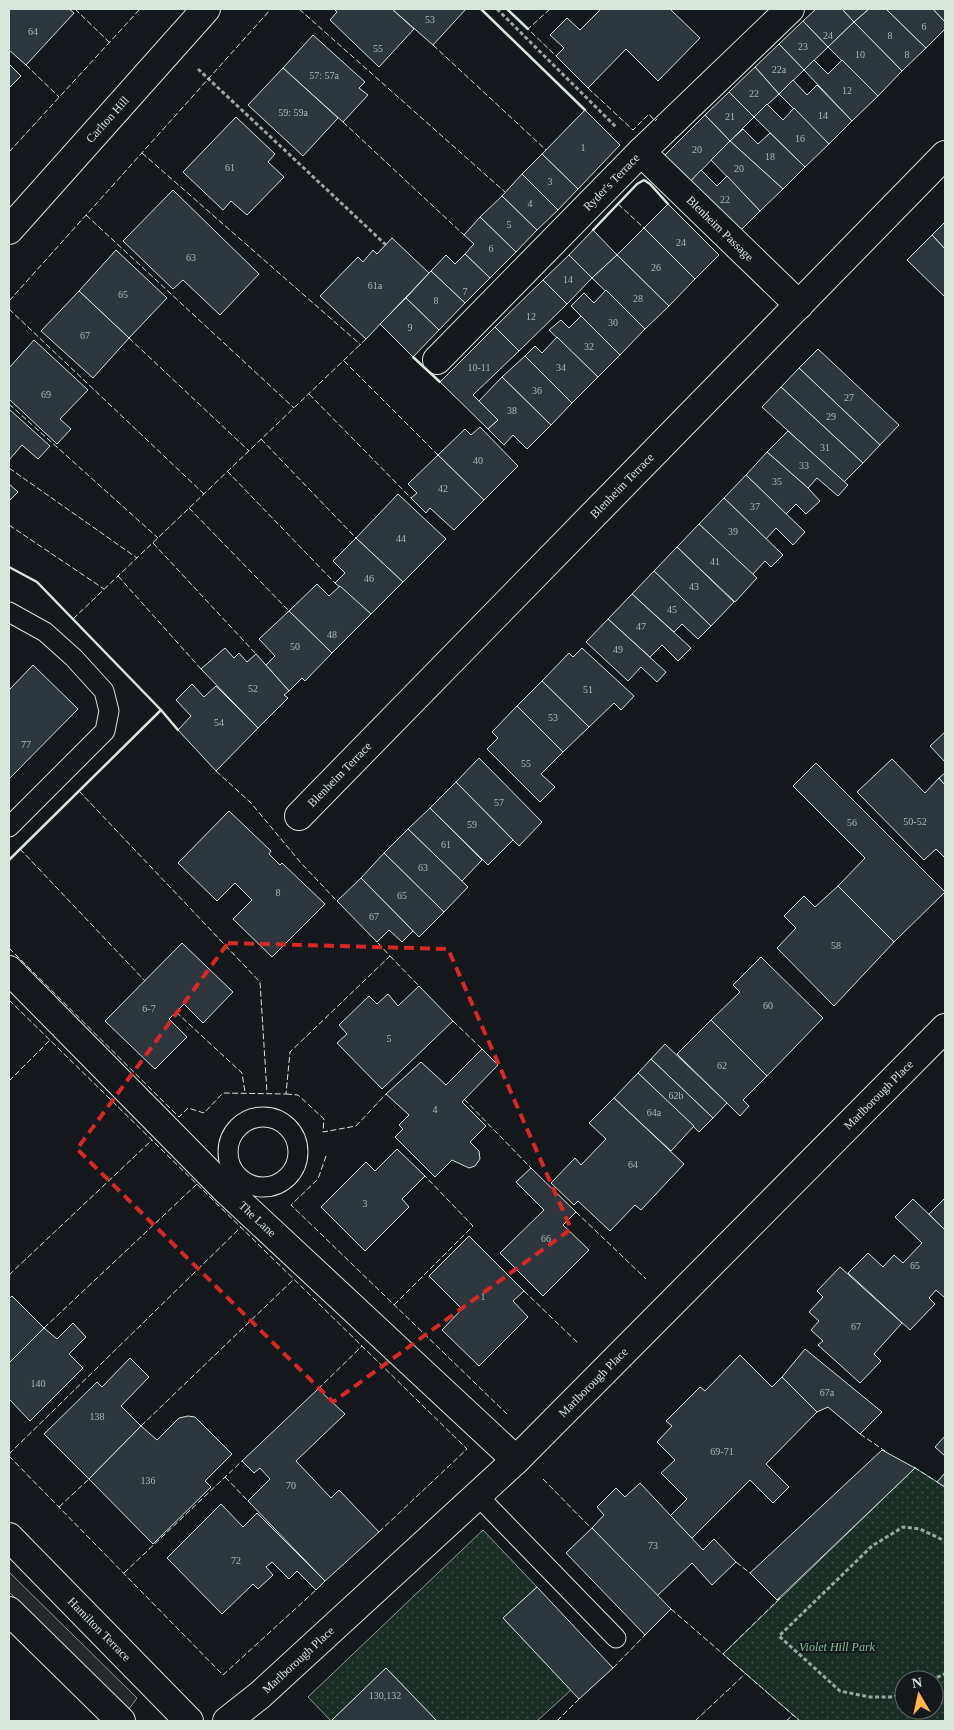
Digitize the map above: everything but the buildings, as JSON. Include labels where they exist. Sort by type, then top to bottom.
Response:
[{"type":"street","name":"Carlton Hill","points":[[9,230],[206,9]]},
{"type":"street","name":"Ryder's Terrace","points":[[436,360],[641,152],[790,9]]},
{"type":"street","name":"Blenheim Passage","points":[[641,152],[799,305]]},
{"type":"street","name":"Blenheim Terrace","points":[[298,816],[945,155]]},
{"type":"street","name":"The Lane","points":[[9,970],[516,1460]]},
{"type":"street","name":"Marlborough Place","points":[[227,1721],[260,1695],[516,1460],[945,1028]]},
{"type":"street","name":"Hamilton Terrace","points":[[9,1537],[189,1721]]},
{"type":"street","points":[[9,1611],[121,1721]]},
{"type":"lane","points":[[9,612],[45,632],[74,658],[104,691],[109,711],[105,731],[9,827]]},
{"type":"lane","points":[[478,1496],[616,1638]]},
{"type":"path","points":[[496,9],[641,152]]},
{"type":"path","points":[[173,47],[386,245]]},
{"type":"path","points":[[894,1697],[870,1697],[840,1691],[779,1636],[872,1546],[903,1527],[920,1529],[945,1542]]},
{"type":"highlighted area","points":[[228,943],[448,949],[571,1229],[333,1402],[77,1149]]},
{"type":"green space","name":"Violet Hill Park","points":[[915,1468],[945,1487],[945,1721],[800,1721],[723,1654]]},
{"type":"green space","points":[[483,1530],[537,1587],[503,1618],[571,1690],[537,1721],[437,1721],[386,1668],[331,1721],[308,1697]]},
{"type":"shaded area","points":[[9,1572],[137,1698],[129,1709],[9,1592]]},
{"type":"fence","points":[[75,9],[110,43]]},
{"type":"fence","points":[[9,152],[140,9]]},
{"type":"fence","points":[[9,301],[271,9]]},
{"type":"fence","points":[[299,9],[505,192]]},
{"type":"fence","points":[[550,9],[528,29],[556,56]]},
{"type":"fence","points":[[433,45],[546,150]]},
{"type":"fence","points":[[26,65],[59,97]]},
{"type":"fence","points":[[588,88],[633,130],[649,114],[655,121],[657,119]]},
{"type":"fence","points":[[343,122],[464,235]]},
{"type":"fence","points":[[142,153],[361,345]]},
{"type":"fence","points":[[618,204],[644,228]]},
{"type":"fence","points":[[86,215],[294,408]]},
{"type":"fence","points":[[9,309],[204,494]]},
{"type":"fence","points":[[129,338],[249,451]]},
{"type":"fence","points":[[73,619],[366,339]]},
{"type":"fence","points":[[344,361],[438,455]]},
{"type":"fence","points":[[309,394],[411,498]]},
{"type":"fence","points":[[9,404],[158,538]]},
{"type":"fence","points":[[261,439],[356,538]]},
{"type":"fence","points":[[9,468],[137,558]]},
{"type":"fence","points":[[227,471],[335,583]]},
{"type":"fence","points":[[189,508],[289,611]]},
{"type":"fence","points":[[9,525],[104,589]]},
{"type":"fence","points":[[153,543],[256,654]]},
{"type":"fence","points":[[118,576],[201,669]]},
{"type":"fence","points":[[216,771],[251,803],[301,863],[337,901]]},
{"type":"fence","points":[[79,791],[260,982],[267,1093]]},
{"type":"fence","points":[[20,849],[145,981]]},
{"type":"fence","points":[[9,948],[179,1117],[188,1108],[204,1113],[223,1093],[286,1094],[290,1052],[390,956],[377,942]]},
{"type":"fence","points":[[390,956],[419,986]]},
{"type":"fence","points":[[9,1000],[467,1449],[379,1532]]},
{"type":"fence","points":[[176,1012],[242,1073],[245,1092]]},
{"type":"fence","points":[[453,1021],[482,1049]]},
{"type":"fence","points":[[9,1081],[50,1040]]},
{"type":"fence","points":[[286,1094],[298,1095],[324,1119],[323,1132],[356,1126],[386,1094]]},
{"type":"fence","points":[[464,1099],[531,1168]]},
{"type":"fence","points":[[9,1275],[152,1140]]},
{"type":"fence","points":[[326,1156],[318,1179],[291,1205],[507,1414]]},
{"type":"fence","points":[[394,1305],[473,1226],[425,1176]]},
{"type":"fence","points":[[44,1328],[197,1184]]},
{"type":"fence","points":[[576,1212],[646,1279]]},
{"type":"fence","points":[[9,1454],[241,1227]]},
{"type":"fence","points":[[141,1426],[294,1279]]},
{"type":"fence","points":[[524,1291],[578,1343]]},
{"type":"fence","points":[[318,1389],[362,1346]]},
{"type":"fence","points":[[860,1434],[885,1451]]},
{"type":"fence","points":[[9,1456],[223,1675],[316,1590]]},
{"type":"fence","points":[[124,1573],[242,1461]]},
{"type":"fence","points":[[914,1467],[937,1482]]},
{"type":"fence","points":[[225,1477],[248,1501]]},
{"type":"fence","points":[[59,1507],[89,1479]]},
{"type":"fence","points":[[543,1479],[592,1529]]},
{"type":"fence","points":[[736,1562],[750,1573]]},
{"type":"fence","points":[[780,1598],[723,1654],[800,1721]]},
{"type":"fence","points":[[671,1609],[723,1654]]},
{"type":"fence","points":[[613,1668],[645,1635]]},
{"type":"fence","points":[[695,1721],[746,1673]]},
{"type":"fence","points":[[557,1721],[579,1699]]},
{"type":"fence","points":[[786,1721],[793,1715]]},
{"type":"wall","points":[[481,9],[585,110]]},
{"type":"wall","points":[[507,9],[528,29]]},
{"type":"wall","points":[[593,230],[637,184],[644,180],[668,204]]},
{"type":"wall","points":[[413,357],[440,382]]},
{"type":"wall","points":[[9,567],[37,582],[161,710]]},
{"type":"wall","points":[[9,860],[161,710],[178,730]]}]
